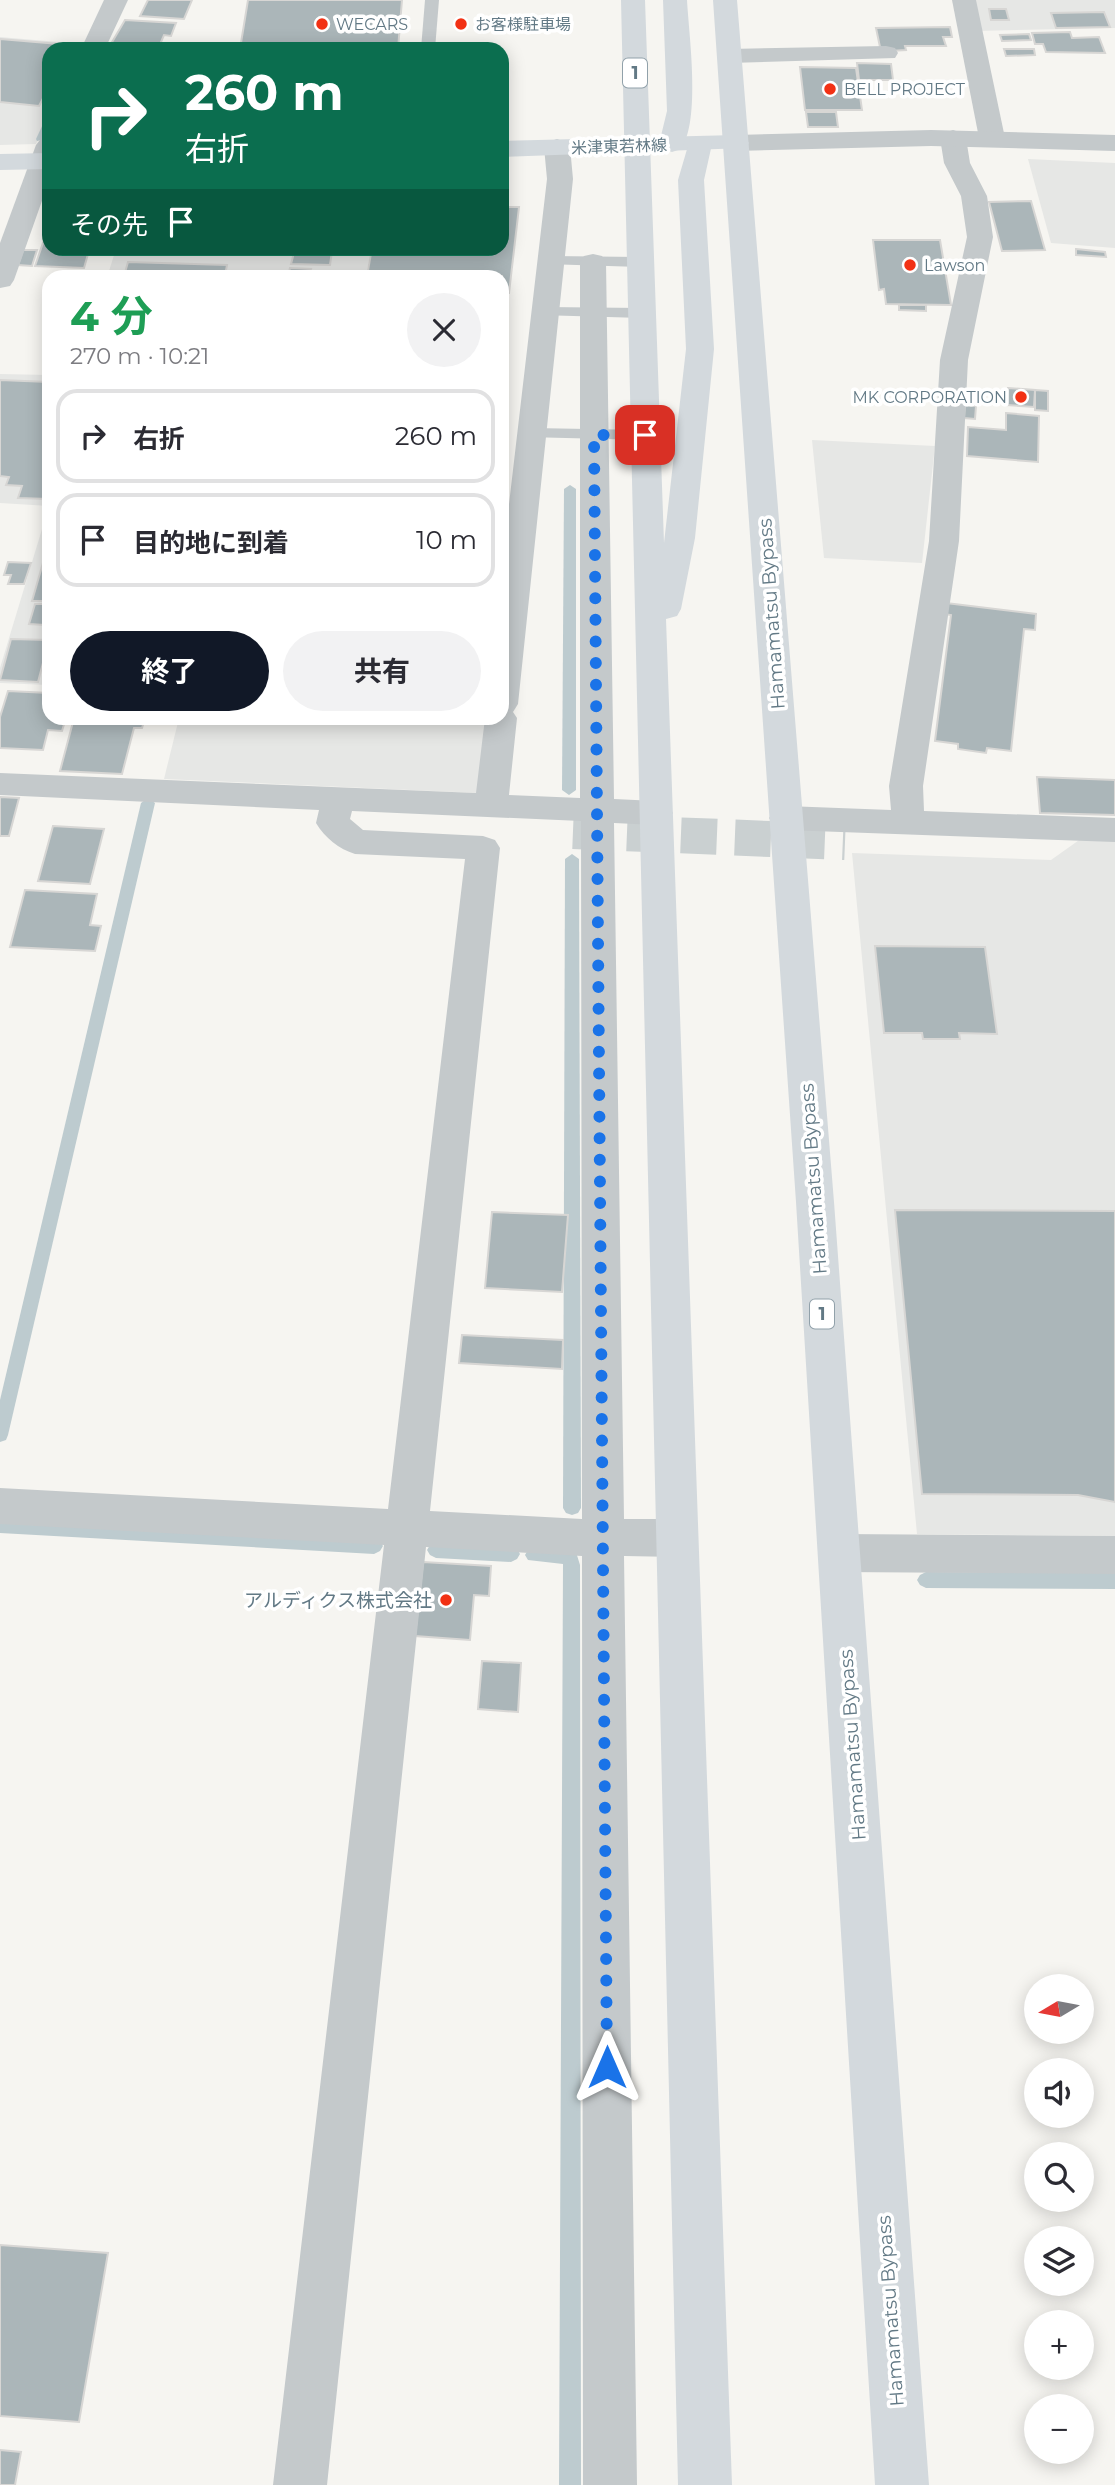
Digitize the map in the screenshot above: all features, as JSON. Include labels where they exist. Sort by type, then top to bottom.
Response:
[{"type":"main road","name":"Hamamatsu Bypass","points":[[633,0],[686,144],[786,818],[902,2485]]},
{"type":"main road","points":[[653,684],[680,538],[700,349],[691,180],[680,111],[674,0]]},
{"type":"main road","name":"Hamamatsu Bypass","points":[[705,2485],[640,262],[686,144],[729,56],[725,0]]},
{"type":"main road","name":"米津東若林線","points":[[509,149],[686,144]]},
{"type":"main road","points":[[0,162],[42,156]]},
{"type":"street","points":[[96,42],[116,0]]},
{"type":"street","points":[[964,0],[992,138]]},
{"type":"street","points":[[729,56],[886,53]]},
{"type":"street","points":[[686,144],[953,138],[1115,143]]},
{"type":"street","points":[[908,822],[906,786],[944,541],[954,360],[980,237],[974,196],[957,163],[953,138]]},
{"type":"street","points":[[509,641],[560,179],[557,147]]},
{"type":"street","points":[[0,280],[42,168]]},
{"type":"street","points":[[593,262],[594,435],[585,821],[603,1538],[610,2485]]},
{"type":"street","points":[[491,806],[500,725]]},
{"type":"street","points":[[0,784],[491,806],[585,821]]},
{"type":"street","points":[[354,799],[367,822],[585,821],[656,813]]},
{"type":"street","points":[[300,2485],[483,848],[355,842],[333,823],[354,799]]},
{"type":"street","points":[[786,818],[1115,830]]},
{"type":"street","points":[[845,842],[1042,849],[1039,827]]},
{"type":"street","points":[[0,1506],[407,1529],[603,1538],[677,1538]]},
{"type":"street","points":[[839,1553],[1115,1555]]},
{"type":"lane","points":[[429,42],[432,0]]},
{"type":"lane","points":[[551,261],[640,262]]},
{"type":"lane","points":[[545,312],[642,313]]},
{"type":"lane","points":[[532,433],[645,435]]},
{"type":"shaded area","points":[[969,0],[1115,0],[1115,28],[975,31]]},
{"type":"shaded area","points":[[0,37],[59,42],[42,42],[42,131],[36,144],[0,145]]},
{"type":"shaded area","points":[[1028,159],[1115,163],[1115,248],[1051,243]]},
{"type":"shaded area","points":[[114,256],[370,256],[367,270],[109,270]]},
{"type":"shaded area","points":[[0,374],[42,375],[42,506],[0,503]]},
{"type":"shaded area","points":[[812,440],[935,446],[922,563],[824,558]]},
{"type":"shaded area","points":[[42,529],[42,685],[0,683],[0,668]]},
{"type":"shaded area","points":[[177,725],[486,725],[478,793],[164,779]]},
{"type":"shaded area","points":[[1082,838],[1115,839],[1115,1536],[917,1534],[852,853],[1051,860]]},
{"type":"building","points":[[148,0],[192,0],[184,19],[140,16]]},
{"type":"building","name":"WECARS","points":[[248,0],[402,0],[399,42],[241,42]]},
{"type":"building","points":[[989,9],[1006,9],[1009,20],[991,20]]},
{"type":"building","points":[[1104,12],[1110,27],[1056,28],[1051,13]]},
{"type":"building","points":[[125,20],[176,23],[171,36],[164,35],[161,42],[112,42]]},
{"type":"building","points":[[950,27],[952,37],[943,37],[946,46],[905,46],[906,50],[889,51],[880,47],[876,28]]},
{"type":"building","points":[[1070,32],[1072,38],[1099,37],[1105,53],[1046,52],[1043,44],[1035,44],[1032,33]]},
{"type":"building","points":[[1029,34],[1031,40],[1002,41],[1000,35]]},
{"type":"building","points":[[0,39],[42,43],[42,100],[39,106],[0,102]]},
{"type":"building","points":[[1004,49],[1034,49],[1035,55],[1006,56]]},
{"type":"building","points":[[857,63],[891,64],[893,80],[859,80]]},
{"type":"building","points":[[800,67],[856,68],[862,110],[805,110]]},
{"type":"building","points":[[806,112],[836,112],[838,127],[808,127]]},
{"type":"building","points":[[1031,201],[1045,250],[1002,251],[989,202]]},
{"type":"building","points":[[509,207],[519,207],[509,293],[509,270],[368,270],[371,256],[509,256]]},
{"type":"building","name":"Lawson","points":[[873,240],[940,240],[951,305],[886,304],[884,289],[879,290]]},
{"type":"building","points":[[42,246],[42,256],[87,256],[84,268],[35,266]]},
{"type":"building","points":[[1076,249],[1105,252],[1106,257],[1076,255]]},
{"type":"building","points":[[23,250],[37,250],[32,266],[18,265]]},
{"type":"building","points":[[293,256],[331,256],[330,265],[291,264]]},
{"type":"building","points":[[128,262],[227,265],[226,270],[126,270]]},
{"type":"building","points":[[290,268],[311,269],[311,270]]},
{"type":"building","points":[[899,305],[926,305],[926,311],[899,310]]},
{"type":"building","points":[[0,380],[42,382],[42,499],[18,498],[22,486],[6,485],[9,477],[0,476]]},
{"type":"building","name":"MK CORPORATION","points":[[1008,388],[1035,390],[1034,407],[1007,405]]},
{"type":"building","points":[[1035,390],[1048,391],[1048,411],[1035,410]]},
{"type":"building","points":[[965,405],[976,406],[975,419],[964,418]]},
{"type":"building","points":[[1006,413],[1039,416],[1038,462],[967,456],[968,427],[1006,430]]},
{"type":"building","points":[[8,562],[31,563],[24,584],[8,584],[11,575],[4,575]]},
{"type":"building","points":[[42,566],[42,601],[32,601]]},
{"type":"building","points":[[946,603],[1036,614],[1035,630],[1024,629],[1011,751],[987,748],[986,753],[958,749],[958,744],[935,741],[951,615],[944,614]]},
{"type":"building","points":[[35,604],[42,604],[42,625],[29,624]]},
{"type":"building","points":[[11,639],[42,640],[42,667],[38,682],[0,680]]},
{"type":"building","points":[[8,691],[42,693],[42,725],[64,725],[62,731],[48,730],[43,750],[0,748],[0,717]]},
{"type":"building","points":[[72,725],[143,725],[142,728],[134,728],[122,774],[60,771]]},
{"type":"building","points":[[1037,777],[1115,780],[1115,815],[1040,813]]},
{"type":"building","points":[[0,797],[19,798],[9,836],[0,836]]},
{"type":"building","points":[[53,826],[104,829],[90,884],[38,881]]},
{"type":"building","points":[[25,890],[97,894],[90,925],[101,926],[95,951],[10,947]]},
{"type":"building","points":[[875,946],[985,947],[997,1034],[959,1033],[960,1039],[923,1039],[922,1033],[884,1033]]},
{"type":"building","points":[[895,1210],[1115,1211],[1115,1502],[1078,1495],[922,1494]]},
{"type":"building","points":[[492,1212],[568,1215],[562,1292],[485,1288]]},
{"type":"building","points":[[462,1335],[563,1340],[562,1369],[459,1363]]},
{"type":"building","points":[[423,1562],[491,1566],[489,1596],[474,1595],[470,1640],[415,1636]]},
{"type":"building","points":[[482,1661],[521,1663],[518,1712],[478,1709]]},
{"type":"building","points":[[0,2245],[108,2253],[79,2422],[0,2416]]},
{"type":"building","points":[[0,2450],[21,2452],[15,2485],[0,2485]]},
{"type":"waterway","points":[[569,790],[570,489]]},
{"type":"waterway","points":[[0,1435],[148,803]]},
{"type":"waterway","points":[[572,859],[572,1508]]},
{"type":"waterway","points":[[0,1525],[374,1546]]},
{"type":"waterway","points":[[436,1550],[511,1554]]},
{"type":"waterway","points":[[534,1555],[570,1557]]},
{"type":"waterway","points":[[570,2485],[571,1565]]},
{"type":"waterway","points":[[926,1580],[1115,1581]]},
{"type":"tunnel","points":[[573,831],[845,842]]},
{"type":"place","name":"WECARS","points":[[322,24]]},
{"type":"place","name":"お客様駐車場","points":[[461,24]]},
{"type":"place","name":"BELL PROJECT","points":[[830,89]]},
{"type":"place","name":"Lawson","points":[[910,265]]},
{"type":"place","name":"MK CORPORATION","points":[[1021,397]]},
{"type":"place","name":"アルディクス株式会社","points":[[446,1600]]},
{"type":"route","points":[[607,2067],[594,435],[645,435]]}]
